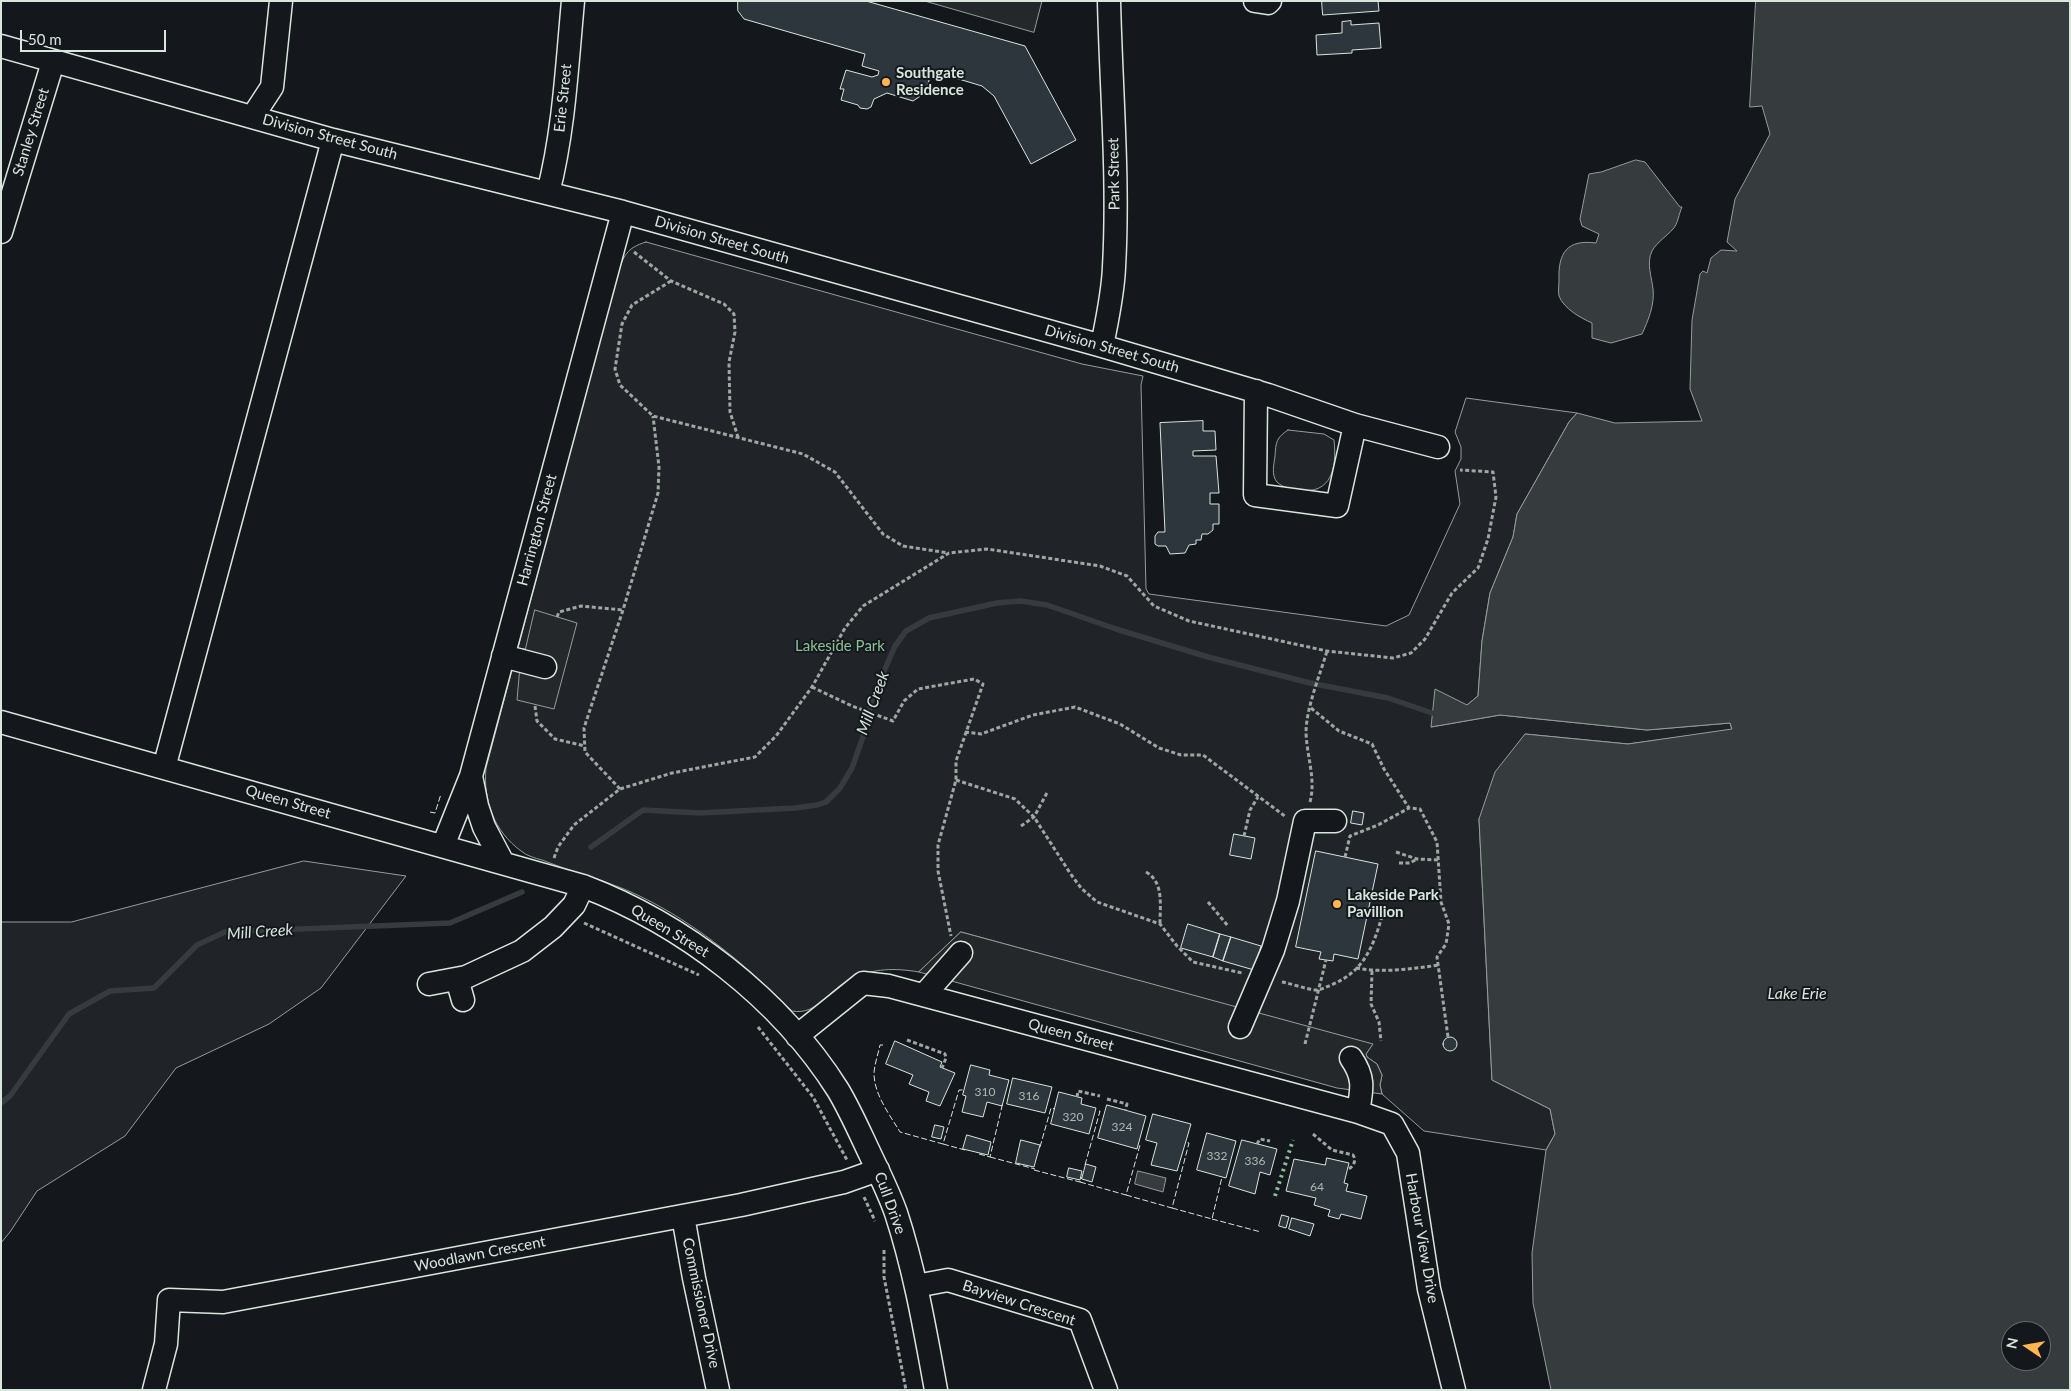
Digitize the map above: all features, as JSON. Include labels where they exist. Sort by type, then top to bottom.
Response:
[{"type":"street","points":[[254,116],[272,87],[281,1]]},
{"type":"street","name":"Erie Street","points":[[548,194],[555,166],[563,107],[573,1]]},
{"type":"street","name":"Park Street","points":[[1102,346],[1112,294],[1114,267],[1115,193],[1109,1]]},
{"type":"street","points":[[1255,1],[1268,3],[1270,1]]},
{"type":"street","name":"Division Street South","points":[[1,46],[334,140],[623,212],[1102,346],[1256,391],[1354,426],[1438,447]]},
{"type":"street","name":"Stanley Street","points":[[1,232],[53,62]]},
{"type":"street","points":[[164,768],[334,140]]},
{"type":"street","name":"Harrington Street","points":[[443,846],[471,776],[623,212]]},
{"type":"street","points":[[1256,391],[1254,495],[1336,506],[1354,426]]},
{"type":"street","points":[[503,656],[546,667]]},
{"type":"street","name":"Queen Street","points":[[1,722],[583,886],[645,913],[696,944],[751,989],[797,1036],[863,983],[889,986],[1358,1112]]},
{"type":"street","points":[[471,776],[477,806],[484,827],[503,863]]},
{"type":"street","points":[[1240,1027],[1273,950],[1288,901],[1304,821],[1335,821]]},
{"type":"street","points":[[429,984],[460,989],[466,977],[522,951],[553,927],[574,904],[583,886]]},
{"type":"street","points":[[924,995],[956,945]]},
{"type":"street","name":"Cull Drive","points":[[797,1036],[813,1054],[838,1091],[878,1170],[896,1212],[916,1286],[936,1390]]},
{"type":"street","points":[[1351,1058],[1360,1070],[1362,1080],[1358,1112]]},
{"type":"street","name":"Harbour View Drive","points":[[1358,1112],[1392,1124],[1408,1153],[1429,1289],[1454,1390]]},
{"type":"street","name":"Woodlawn Crescent","points":[[154,1390],[166,1344],[169,1300],[223,1302],[684,1216],[822,1188],[878,1170]]},
{"type":"street","name":"Commissioner Drive","points":[[684,1216],[694,1278],[718,1390]]},
{"type":"street","name":"Bayview Crescent","points":[[916,1286],[948,1280],[1080,1320],[1106,1390]]},
{"type":"path","points":[[631,251],[671,281],[724,304],[734,314],[735,332],[730,362],[730,412],[738,437]]},
{"type":"path","points":[[671,281],[632,305],[622,324],[615,369],[620,384],[653,416],[803,454],[834,472],[883,534],[903,546],[949,553],[987,550],[1100,566],[1127,576],[1154,606],[1189,621],[1327,651],[1393,658],[1410,653],[1425,639],[1452,594],[1478,568],[1488,539],[1496,497],[1493,472],[1460,470]]},
{"type":"path","points":[[620,789],[585,752],[584,728],[623,610],[658,493],[659,467],[653,416]]},
{"type":"path","points":[[553,861],[558,847],[574,825],[620,789],[672,773],[755,757],[776,736],[812,687],[845,628],[863,606],[949,553]]},
{"type":"path","points":[[557,617],[559,612],[581,606],[623,610]]},
{"type":"path","points":[[965,732],[981,734],[1033,715],[1075,707],[1120,724],[1160,748],[1181,755],[1202,755],[1285,817],[1304,821],[1313,790],[1306,732],[1312,702],[1327,651]]},
{"type":"path","points":[[812,687],[852,706],[893,721],[904,701],[918,689],[974,679],[982,684],[956,761],[956,780],[938,845],[938,871],[956,945]]},
{"type":"path","points":[[535,706],[537,721],[555,739],[585,746]]},
{"type":"path","points":[[1311,708],[1339,731],[1372,744],[1384,769],[1409,808]]},
{"type":"path","points":[[956,780],[1015,799],[1034,817],[1081,888],[1097,902],[1160,924],[1177,946],[1193,962],[1318,990],[1338,982],[1364,961],[1375,942],[1382,916]]},
{"type":"path","points":[[1021,826],[1034,817],[1048,791]]},
{"type":"path","points":[[1244,836],[1250,810],[1258,797]]},
{"type":"path","points":[[1345,857],[1350,836],[1378,825],[1409,808],[1420,809],[1426,819],[1437,842],[1441,902],[1449,924],[1446,944],[1437,957],[1448,1037]]},
{"type":"path","points":[[1396,852],[1417,859],[1439,860]]},
{"type":"path","points":[[1399,863],[1410,863],[1417,859]]},
{"type":"path","points":[[1146,872],[1154,876],[1157,883],[1160,896],[1160,924]]},
{"type":"path","points":[[1208,902],[1228,926]]},
{"type":"path","points":[[576,920],[706,979]]},
{"type":"path","points":[[1305,1044],[1326,960]]},
{"type":"path","points":[[1356,968],[1372,971],[1403,970],[1439,965]]},
{"type":"path","points":[[1372,971],[1371,1004],[1379,1022],[1380,1041]]},
{"type":"path","points":[[756,1023],[813,1097],[848,1163]]},
{"type":"path","points":[[907,1040],[944,1054],[946,1058],[942,1068]]},
{"type":"path","points":[[1077,1097],[1078,1091],[1100,1096]]},
{"type":"path","points":[[1107,1099],[1127,1104],[1125,1110]]},
{"type":"path","points":[[1313,1134],[1332,1150],[1353,1155],[1355,1161],[1353,1166],[1347,1170]]},
{"type":"path","points":[[1257,1144],[1260,1139],[1270,1141]]},
{"type":"path","points":[[863,1194],[876,1224]]},
{"type":"path","points":[[884,1242],[884,1277],[906,1390]]},
{"type":"green space","name":"Lakeside Park","points":[[646,242],[1082,364],[1143,376],[1141,385],[1146,589],[1149,594],[1386,626],[1409,615],[1460,504],[1455,471],[1461,459],[1461,447],[1455,432],[1466,398],[1577,413],[1569,422],[1517,514],[1513,537],[1490,593],[1482,641],[1478,696],[1431,727],[1500,715],[1647,730],[1730,723],[1732,730],[1628,744],[1525,734],[1479,819],[1492,1080],[1550,1109],[1555,1134],[1546,1150],[1424,1131],[1382,1094],[1380,1085],[1382,1075],[1377,1064],[1367,1057],[1366,1054],[1372,1045],[961,932],[919,972],[893,970],[876,971],[860,975],[844,983],[817,1005],[801,1011],[792,1011],[734,958],[714,942],[670,913],[624,889],[528,856],[512,843],[497,825],[492,814],[486,792],[486,768],[617,274],[630,250]]},
{"type":"green space","points":[[1288,430],[1324,434],[1334,440],[1333,469],[1330,477],[1319,488],[1310,490],[1290,489],[1282,486],[1275,479],[1273,469],[1276,444],[1281,435]]},
{"type":"green space","points":[[304,861],[406,876],[321,988],[269,1024],[176,1068],[125,1136],[37,1191],[1,1243],[1,922],[71,922]]},
{"type":"shaded area","points":[[925,1],[1042,1],[1034,32]]},
{"type":"shaded area","points":[[535,610],[577,623],[554,709],[517,700],[520,666],[514,664],[518,648],[525,649]]},
{"type":"shaded area","points":[[961,932],[1373,1044],[1366,1054],[1367,1057],[1377,1064],[1382,1075],[1380,1085],[1382,1094],[1337,1088],[919,972]]},
{"type":"water","name":"Lake Erie","points":[[1756,1],[2070,1],[2070,1390],[1551,1390],[1533,1303],[1532,1253],[1546,1150],[1555,1134],[1550,1109],[1492,1080],[1479,819],[1495,772],[1525,734],[1628,744],[1732,729],[1730,723],[1647,730],[1500,715],[1431,727],[1435,689],[1467,705],[1478,696],[1482,641],[1490,593],[1513,537],[1517,514],[1569,422],[1577,413],[1615,423],[1702,421],[1690,389],[1692,320],[1700,274],[1703,271],[1707,273],[1711,258],[1721,250],[1737,251],[1727,242],[1735,199],[1770,134],[1762,106],[1750,107]]},
{"type":"water","points":[[1636,160],[1645,162],[1680,207],[1682,207],[1675,227],[1657,245],[1650,256],[1649,265],[1653,301],[1649,318],[1642,334],[1611,343],[1592,338],[1592,323],[1573,312],[1561,301],[1559,296],[1560,262],[1566,250],[1571,246],[1586,242],[1596,243],[1599,234],[1582,226],[1580,219],[1589,174],[1601,172]]},
{"type":"water","points":[[1138,1171],[1166,1178],[1163,1192],[1135,1184]]},
{"type":"building","name":"Southgate Residence","points":[[738,1],[866,1],[1025,46],[1076,140],[1031,164],[994,96],[982,86],[932,71],[925,93],[913,101],[887,93],[874,99],[871,107],[867,109],[860,108],[858,105],[841,100],[844,89],[840,89],[846,70],[872,77],[878,75],[879,71],[862,66],[865,54],[744,19],[738,11]]},
{"type":"building","points":[[1322,1],[1378,1],[1379,11],[1323,15]]},
{"type":"building","points":[[1351,21],[1351,25],[1379,23],[1381,48],[1352,50],[1352,53],[1317,55],[1316,35],[1342,33],[1342,22]]},
{"type":"building","points":[[1203,421],[1203,431],[1215,431],[1216,450],[1193,451],[1193,456],[1216,456],[1219,493],[1210,493],[1210,504],[1219,504],[1219,524],[1213,524],[1213,530],[1208,534],[1202,534],[1201,540],[1196,540],[1196,544],[1189,545],[1185,553],[1170,554],[1166,546],[1155,544],[1155,536],[1158,532],[1165,532],[1160,423]]},
{"type":"building","points":[[1353,811],[1364,813],[1362,825],[1351,823]]},
{"type":"building","points":[[1234,834],[1255,838],[1251,859],[1230,855]]},
{"type":"building","name":"Lakeside Park Pavillion","points":[[1316,851],[1378,864],[1358,959],[1334,954],[1333,961],[1319,959],[1321,952],[1296,947]]},
{"type":"building","points":[[1188,924],[1220,934],[1213,957],[1181,948]]},
{"type":"building","points":[[1220,934],[1231,937],[1223,961],[1213,957]]},
{"type":"building","points":[[1231,937],[1261,946],[1254,970],[1223,961]]},
{"type":"building","points":[[1450,1037],[1455,1039],[1457,1044],[1455,1049],[1450,1051],[1445,1049],[1443,1044],[1445,1039]]},
{"type":"building","points":[[895,1041],[942,1062],[940,1067],[955,1073],[940,1106],[926,1101],[929,1092],[909,1084],[913,1075],[886,1064]]},
{"type":"building","points":[[971,1065],[990,1070],[989,1075],[1009,1080],[1002,1106],[987,1102],[983,1117],[962,1112],[966,1096],[963,1095]]},
{"type":"building","points":[[1013,1078],[1052,1087],[1045,1113],[1007,1104]]},
{"type":"building","points":[[1059,1092],[1082,1098],[1081,1104],[1096,1108],[1089,1134],[1051,1124]]},
{"type":"building","points":[[1107,1105],[1146,1116],[1137,1149],[1098,1138]]},
{"type":"building","points":[[1153,1114],[1191,1124],[1177,1171],[1151,1165],[1157,1143],[1146,1140]]},
{"type":"building","points":[[935,1125],[944,1127],[941,1139],[932,1137]]},
{"type":"building","points":[[1207,1133],[1236,1141],[1226,1178],[1197,1170]]},
{"type":"building","points":[[967,1135],[991,1142],[988,1155],[963,1149]]},
{"type":"building","points":[[1021,1140],[1040,1145],[1034,1167],[1016,1163]]},
{"type":"building","points":[[1242,1140],[1277,1149],[1270,1175],[1260,1172],[1255,1194],[1229,1186]]},
{"type":"building","points":[[1327,1158],[1349,1163],[1344,1183],[1348,1184],[1346,1191],[1367,1196],[1361,1219],[1341,1214],[1339,1219],[1328,1216],[1330,1210],[1314,1205],[1316,1198],[1286,1191],[1294,1159],[1325,1165]]},
{"type":"building","points":[[1086,1164],[1096,1167],[1092,1182],[1082,1179]]},
{"type":"building","points":[[1069,1168],[1082,1171],[1080,1180],[1067,1177]]},
{"type":"building","points":[[1282,1215],[1289,1217],[1286,1228],[1279,1226]]},
{"type":"building","points":[[1292,1218],[1314,1224],[1310,1236],[1289,1229]]},
{"type":"waterway","name":"Mill Creek","points":[[591,847],[643,810],[700,813],[795,808],[826,802],[840,788],[852,768],[865,731],[872,699],[895,646],[906,631],[929,618],[997,603],[1020,601],[1047,605],[1116,629],[1208,657],[1310,683],[1388,698],[1432,713]]},
{"type":"waterway","name":"Mill Creek","points":[[1,1103],[10,1096],[69,1014],[110,991],[154,988],[197,945],[225,932],[450,923],[522,892]]},
{"type":"hedge","points":[[1275,1196],[1293,1140]]},
{"type":"fence","points":[[430,812],[435,813],[441,794]]},
{"type":"fence","points":[[883,1045],[880,1045],[875,1064],[875,1083],[884,1105],[900,1132],[943,1144],[959,1090],[963,1090]]},
{"type":"fence","points":[[979,1154],[990,1157],[1003,1102]]},
{"type":"fence","points":[[1040,1147],[1051,1108],[1055,1109]]},
{"type":"fence","points":[[1085,1165],[1099,1111]]},
{"type":"fence","points":[[1126,1195],[1172,1208],[1189,1143],[1185,1142]]},
{"type":"fence","points":[[943,1144],[965,1150]]},
{"type":"fence","points":[[1080,1182],[1126,1195],[1140,1145],[1138,1144]]},
{"type":"fence","points":[[990,1157],[1035,1169]]},
{"type":"fence","points":[[1034,1170],[1080,1182],[1082,1177]]},
{"type":"fence","points":[[1172,1208],[1212,1219],[1222,1177]]},
{"type":"fence","points":[[1212,1219],[1261,1232]]},
{"type":"place","name":"Southgate Residence","points":[[886,82]]},
{"type":"place","name":"Lakeside Park Pavillion","points":[[1337,904]]}]
